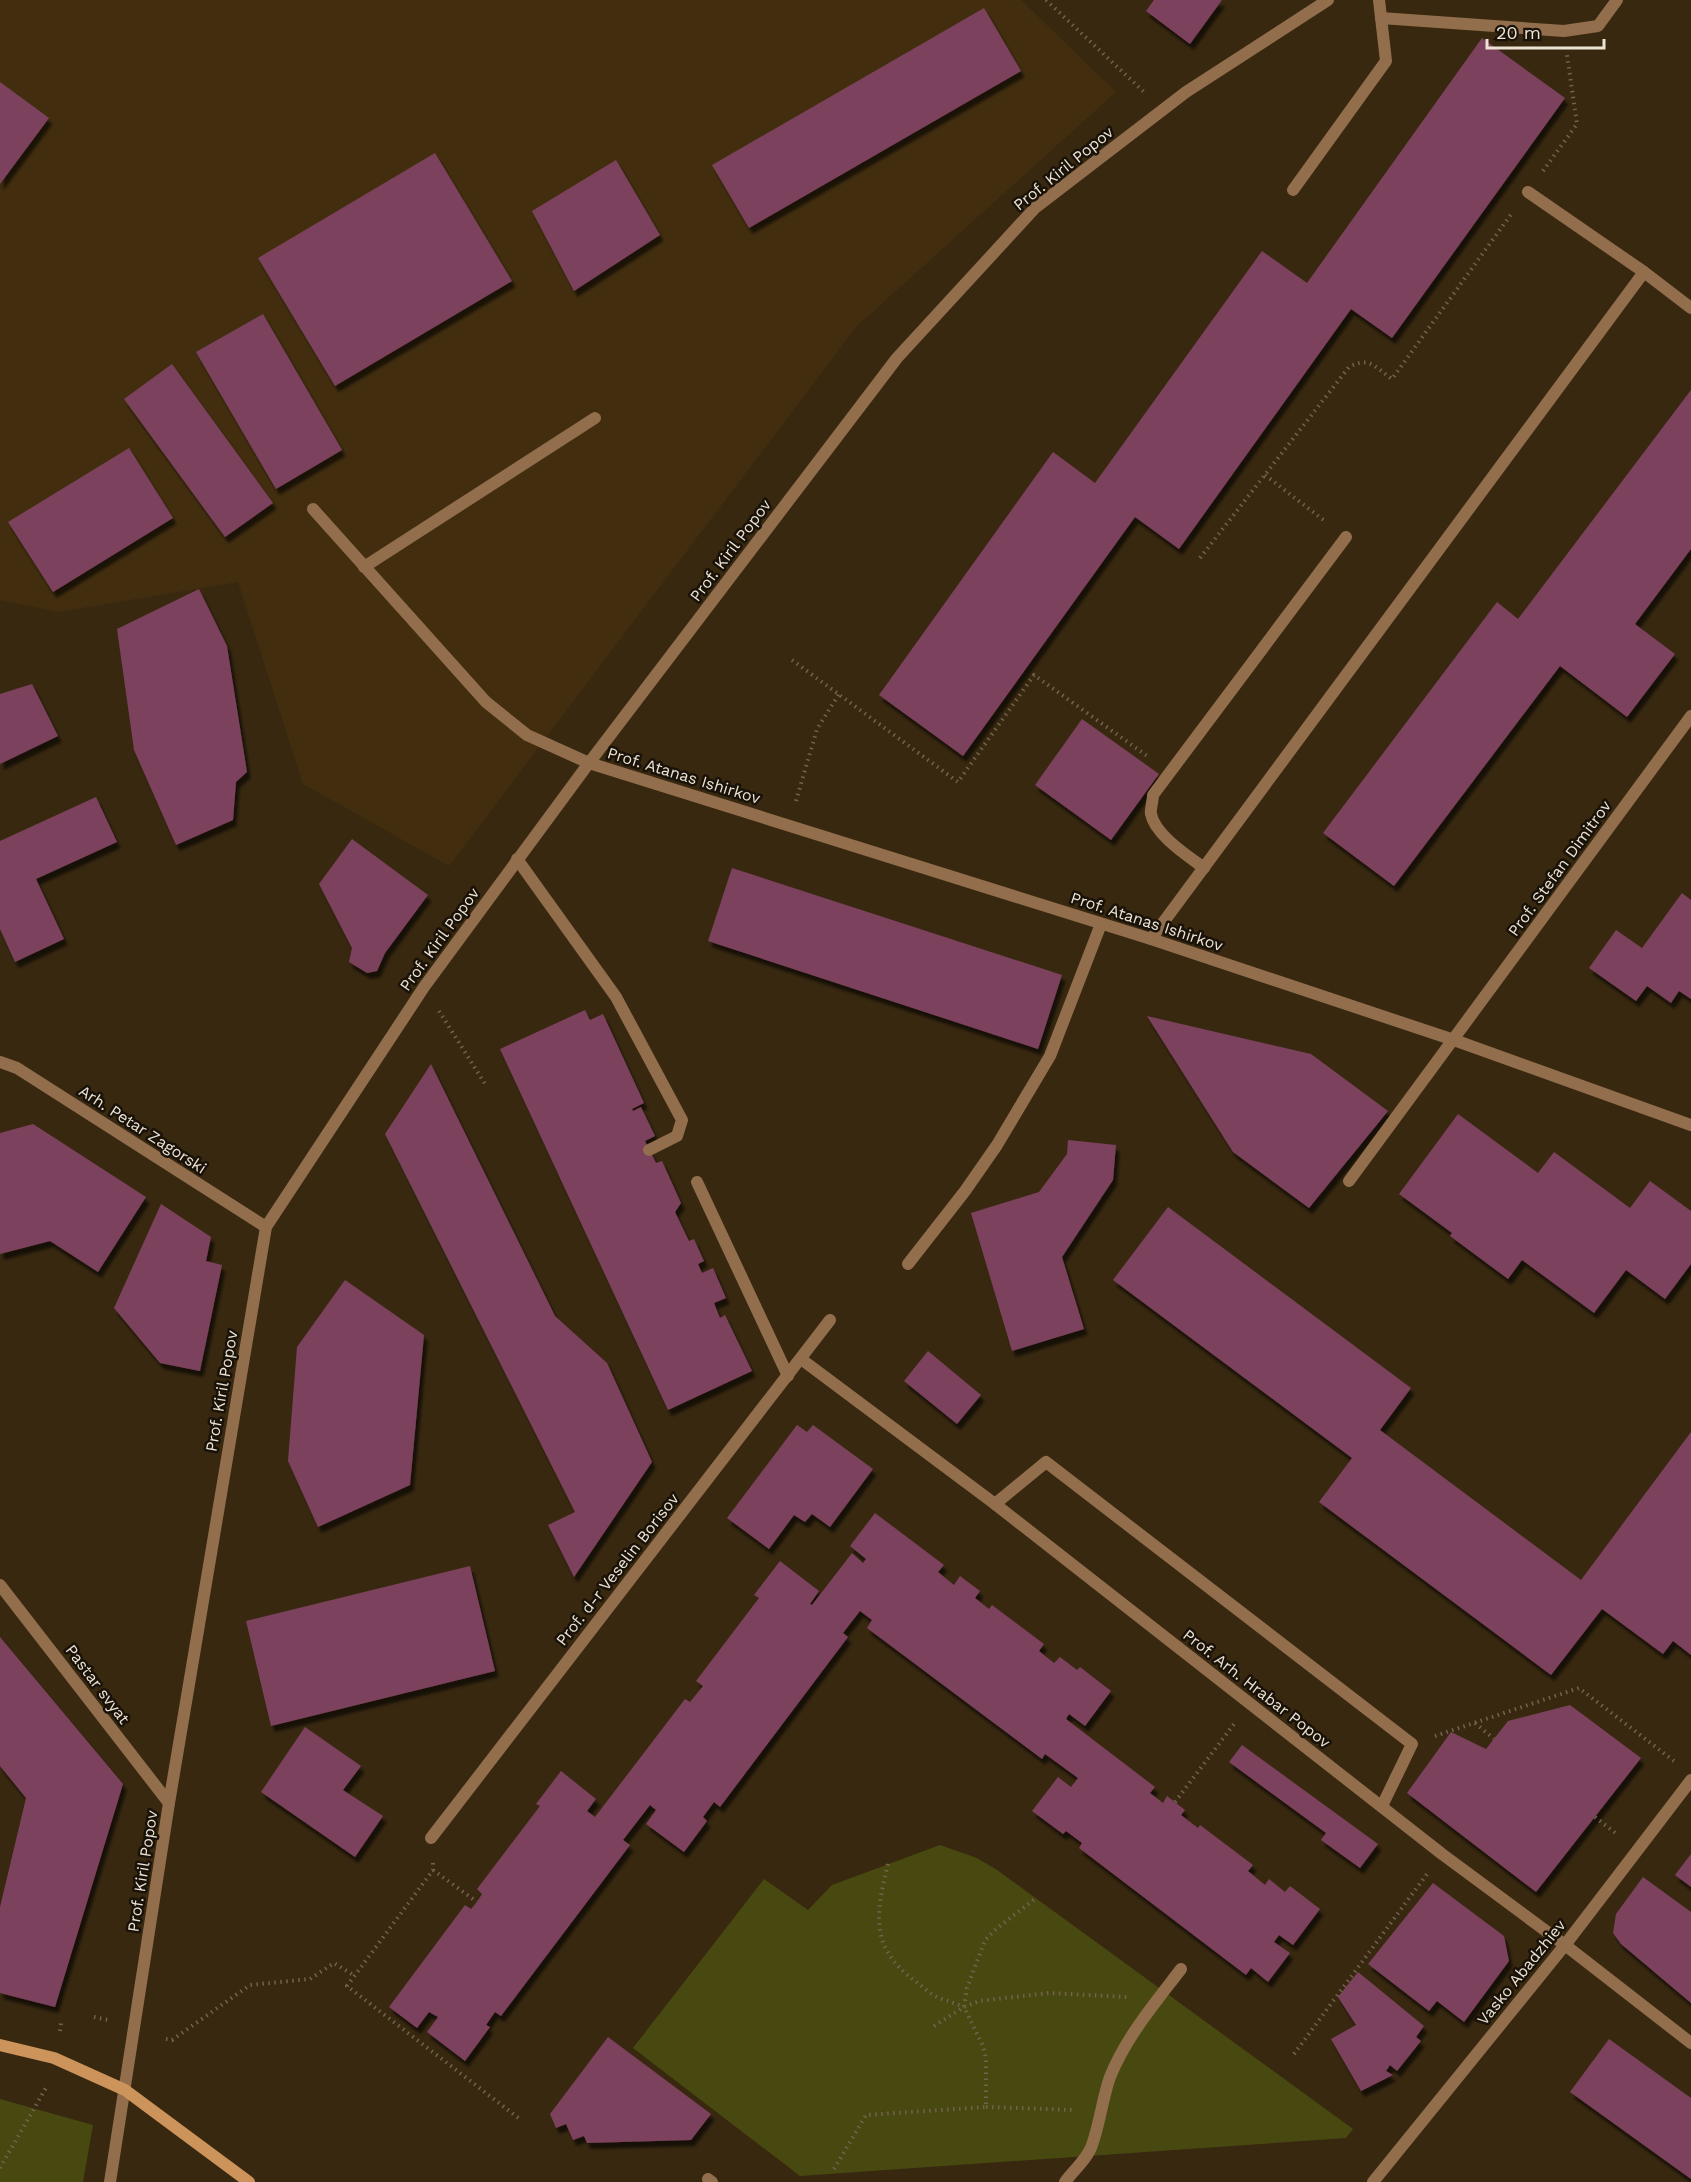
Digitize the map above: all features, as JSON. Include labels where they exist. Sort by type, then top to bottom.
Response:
[{"type":"street","name":"Prof. Kiril Popov","points":[[110,2182],[169,1803],[266,1227],[424,987],[589,763],[897,358],[1035,208],[1186,92],[1328,0]]},
{"type":"street","points":[[1293,190],[1386,61],[1379,0]]},
{"type":"street","points":[[1381,18],[1564,31],[1598,26],[1617,0]]},
{"type":"street","points":[[1528,192],[1644,272],[1691,308]]},
{"type":"street","points":[[1150,939],[1644,272]]},
{"type":"street","points":[[364,567],[595,418]]},
{"type":"street","name":"Prof. Atanas Ishirkov","points":[[313,509],[486,702],[527,735],[589,763],[1150,939],[1454,1040],[1691,1125]]},
{"type":"street","points":[[1203,868],[1175,846],[1161,831],[1151,815],[1153,795],[1346,537]]},
{"type":"street","name":"Prof. Stefan Dimitrov","points":[[1349,1181],[1691,716]]},
{"type":"street","points":[[517,860],[616,997],[682,1120],[677,1136],[649,1150]]},
{"type":"street","points":[[909,1264],[991,1155],[1050,1056],[1101,924]]},
{"type":"street","name":"Arh. Petar Zagorski","points":[[0,1062],[17,1068],[266,1227]]},
{"type":"street","points":[[697,1182],[788,1376]]},
{"type":"street","name":"Prof. d-r Veselin Borisov","points":[[431,1838],[830,1320]]},
{"type":"street","name":"Prof. Arh. Hrabar Popov","points":[[801,1359],[995,1504],[1442,1854],[1565,1945],[1691,2043]]},
{"type":"street","points":[[995,1504],[1046,1462],[1412,1744],[1382,1806]]},
{"type":"street","name":"Pastar svyat","points":[[0,1585],[169,1803]]},
{"type":"street","name":"Vasko Abadzhiev","points":[[1373,2182],[1565,1945],[1691,1780]]},
{"type":"street","points":[[1065,2182],[1092,2147],[1099,2110],[1110,2077],[1122,2052],[1181,1969]]},
{"type":"street","points":[[0,2045],[54,2058],[125,2090],[249,2182]]},
{"type":"path","points":[[1046,0],[1163,110]]},
{"type":"path","points":[[1200,558],[1349,367],[1358,361],[1366,361],[1392,379],[1578,124],[1564,31]]},
{"type":"path","points":[[1265,475],[1346,537]]},
{"type":"path","points":[[792,660],[958,782],[1034,675],[1170,773]]},
{"type":"path","points":[[791,825],[796,796],[817,729],[839,694]]},
{"type":"path","points":[[424,987],[487,1086]]},
{"type":"path","points":[[1412,1744],[1579,1688],[1664,1754]]},
{"type":"path","points":[[1175,1802],[1250,1703]]},
{"type":"path","points":[[1475,1723],[1494,1739]]},
{"type":"path","points":[[1595,1817],[1614,1832]]},
{"type":"path","points":[[1294,2054],[1442,1854]]},
{"type":"path","points":[[888,1864],[878,1913],[880,1932],[886,1951],[906,1974],[936,1997],[964,2007]]},
{"type":"path","points":[[433,1870],[477,1902]]},
{"type":"path","points":[[419,1890],[347,1986],[521,2120]]},
{"type":"path","points":[[986,2107],[986,2059],[983,2046],[964,2007],[967,1988],[985,1940],[1036,1898]]},
{"type":"path","points":[[166,2039],[172,2040],[249,1985],[310,1978],[334,1963],[355,1976]]},
{"type":"path","points":[[934,2026],[964,2007],[980,2001],[1049,1993],[1158,1999]]},
{"type":"path","points":[[94,2017],[108,2020]]},
{"type":"path","points":[[60,2031],[62,2024]]},
{"type":"path","points":[[0,2168],[47,2086]]},
{"type":"path","points":[[834,2169],[866,2115],[986,2107],[1099,2110]]},
{"type":"shaded area","points":[[0,0],[1021,0],[1116,92],[856,327],[449,866],[303,784],[238,582],[58,612],[0,600]]},
{"type":"shaded area","points":[[940,1845],[977,1858],[997,1870],[1353,2129],[1346,2138],[800,2176],[633,2048],[764,1879],[808,1910],[832,1885]]},
{"type":"shaded area","points":[[0,2099],[93,2125],[83,2182],[0,2182]]},
{"type":"building","points":[[1154,0],[1222,0],[1190,44],[1146,11]]},
{"type":"building","points":[[984,8],[1021,71],[749,228],[712,165]]},
{"type":"building","points":[[1482,38],[1565,98],[1392,338],[1351,309],[1179,549],[1135,517],[963,756],[879,695],[1053,452],[1095,483],[1262,251],[1307,283]]},
{"type":"building","points":[[0,82],[49,118],[0,184]]},
{"type":"building","points":[[435,153],[512,281],[335,386],[258,258]]},
{"type":"building","points":[[616,160],[660,235],[574,291],[532,211]]},
{"type":"building","points":[[263,314],[342,450],[276,489],[196,352]]},
{"type":"building","points":[[172,364],[273,503],[225,537],[124,399]]},
{"type":"building","points":[[1691,390],[1691,549],[1635,624],[1675,654],[1627,717],[1560,666],[1394,886],[1323,833],[1497,602],[1518,619]]},
{"type":"building","points":[[129,448],[173,518],[53,592],[8,522]]},
{"type":"building","points":[[199,589],[227,646],[247,772],[236,782],[233,820],[176,845],[134,750],[117,629]]},
{"type":"building","points":[[32,684],[58,736],[0,764],[0,694]]},
{"type":"building","points":[[1082,719],[1159,774],[1111,840],[1035,785]]},
{"type":"building","points":[[96,797],[117,842],[36,879],[64,939],[15,962],[0,929],[0,841]]},
{"type":"building","points":[[352,839],[428,895],[385,953],[377,971],[367,973],[349,962],[352,948],[319,884]]},
{"type":"building","points":[[732,868],[1062,975],[1038,1049],[708,941]]},
{"type":"building","points":[[1682,893],[1691,900],[1691,999],[1679,991],[1671,1003],[1647,986],[1636,1001],[1589,968],[1616,930],[1642,948]]},
{"type":"building","points":[[585,1010],[590,1020],[603,1014],[644,1103],[632,1109],[633,1111],[641,1107],[655,1136],[645,1141],[656,1163],[662,1161],[681,1203],[675,1212],[689,1241],[694,1239],[704,1261],[698,1264],[702,1273],[713,1268],[726,1298],[714,1303],[720,1318],[725,1315],[752,1371],[668,1410],[500,1049]]},
{"type":"building","points":[[1147,1016],[1311,1054],[1388,1111],[1309,1208],[1233,1152]]},
{"type":"building","points":[[431,1064],[555,1316],[607,1363],[652,1462],[574,1577],[548,1525],[575,1512],[385,1134]]},
{"type":"building","points":[[1458,1114],[1538,1173],[1554,1152],[1630,1208],[1650,1181],[1691,1211],[1691,1264],[1665,1299],[1626,1270],[1594,1313],[1522,1260],[1508,1279],[1450,1236],[1452,1233],[1399,1194]]},
{"type":"building","points":[[33,1124],[146,1197],[98,1272],[50,1241],[0,1254],[0,1133]]},
{"type":"building","points":[[1068,1140],[1116,1145],[1113,1180],[1062,1257],[1084,1329],[1012,1351],[971,1213],[1039,1192],[1067,1154]]},
{"type":"building","points":[[161,1204],[211,1237],[206,1261],[222,1265],[200,1371],[160,1363],[114,1308]]},
{"type":"building","points":[[1168,1207],[1411,1388],[1380,1430],[1581,1580],[1691,1432],[1691,1655],[1673,1641],[1663,1654],[1602,1609],[1551,1675],[1319,1502],[1352,1458],[1113,1280]]},
{"type":"building","points":[[345,1280],[424,1335],[410,1485],[318,1527],[288,1461],[297,1347]]},
{"type":"building","points":[[928,1351],[981,1395],[957,1424],[904,1381]]},
{"type":"building","points":[[797,1425],[807,1432],[813,1425],[873,1469],[830,1527],[812,1514],[805,1522],[794,1515],[769,1549],[727,1518]]},
{"type":"building","points":[[875,1513],[944,1565],[938,1572],[954,1585],[960,1576],[980,1591],[975,1598],[989,1609],[992,1605],[1044,1644],[1039,1651],[1054,1663],[1060,1657],[1077,1670],[1080,1667],[1111,1691],[1085,1726],[1069,1714],[1066,1719],[1155,1787],[1150,1793],[1163,1803],[1167,1796],[1185,1810],[1181,1815],[1198,1828],[1200,1825],[1253,1865],[1248,1871],[1265,1885],[1269,1879],[1285,1892],[1290,1886],[1320,1909],[1293,1945],[1279,1935],[1274,1942],[1290,1953],[1268,1982],[1251,1968],[1246,1975],[1079,1848],[1082,1843],[1066,1831],[1063,1834],[1032,1811],[1058,1777],[1071,1787],[1078,1778],[1045,1754],[1042,1759],[867,1628],[872,1620],[860,1611],[843,1633],[848,1637],[720,1807],[714,1802],[703,1817],[707,1821],[684,1852],[646,1824],[656,1810],[650,1805],[623,1840],[630,1845],[501,2016],[495,2012],[486,2025],[490,2027],[465,2061],[427,2032],[438,2017],[429,2012],[417,2028],[389,2007],[465,1905],[471,1909],[477,1902],[482,1894],[477,1889],[540,1806],[536,1804],[561,1771],[596,1799],[587,1811],[595,1817],[685,1699],[690,1702],[703,1686],[696,1681],[759,1598],[754,1595],[780,1561],[819,1591],[810,1604],[812,1605],[852,1553],[863,1563],[866,1559],[850,1546]]},
{"type":"building","points":[[470,1566],[495,1671],[271,1726],[246,1621]]},
{"type":"building","points":[[0,1637],[123,1784],[55,2007],[0,1993],[0,1907],[26,1798],[0,1766]]},
{"type":"building","points":[[1570,1705],[1641,1758],[1536,1892],[1407,1793],[1451,1732],[1486,1749],[1508,1721]]},
{"type":"building","points":[[305,1727],[361,1766],[343,1790],[383,1816],[355,1857],[261,1792]]},
{"type":"building","points":[[1242,1745],[1378,1844],[1360,1868],[1321,1840],[1326,1833],[1229,1762]]},
{"type":"building","points":[[1691,1854],[1691,1887],[1675,1875]]},
{"type":"building","points":[[1643,1877],[1691,1912],[1691,2003],[1621,1944],[1613,1933],[1616,1914]]},
{"type":"building","points":[[1433,1883],[1504,1936],[1509,1961],[1464,2022],[1437,2001],[1429,2011],[1368,1964]]},
{"type":"building","points":[[1358,1972],[1424,2026],[1416,2037],[1421,2041],[1397,2071],[1390,2065],[1386,2071],[1393,2075],[1361,2091],[1331,2039],[1356,2025],[1338,1997]]},
{"type":"building","points":[[608,2037],[711,2114],[691,2140],[587,2143],[584,2136],[573,2140],[566,2124],[556,2128],[550,2114]]},
{"type":"building","points":[[1609,2039],[1691,2098],[1691,2179],[1570,2092]]}]
